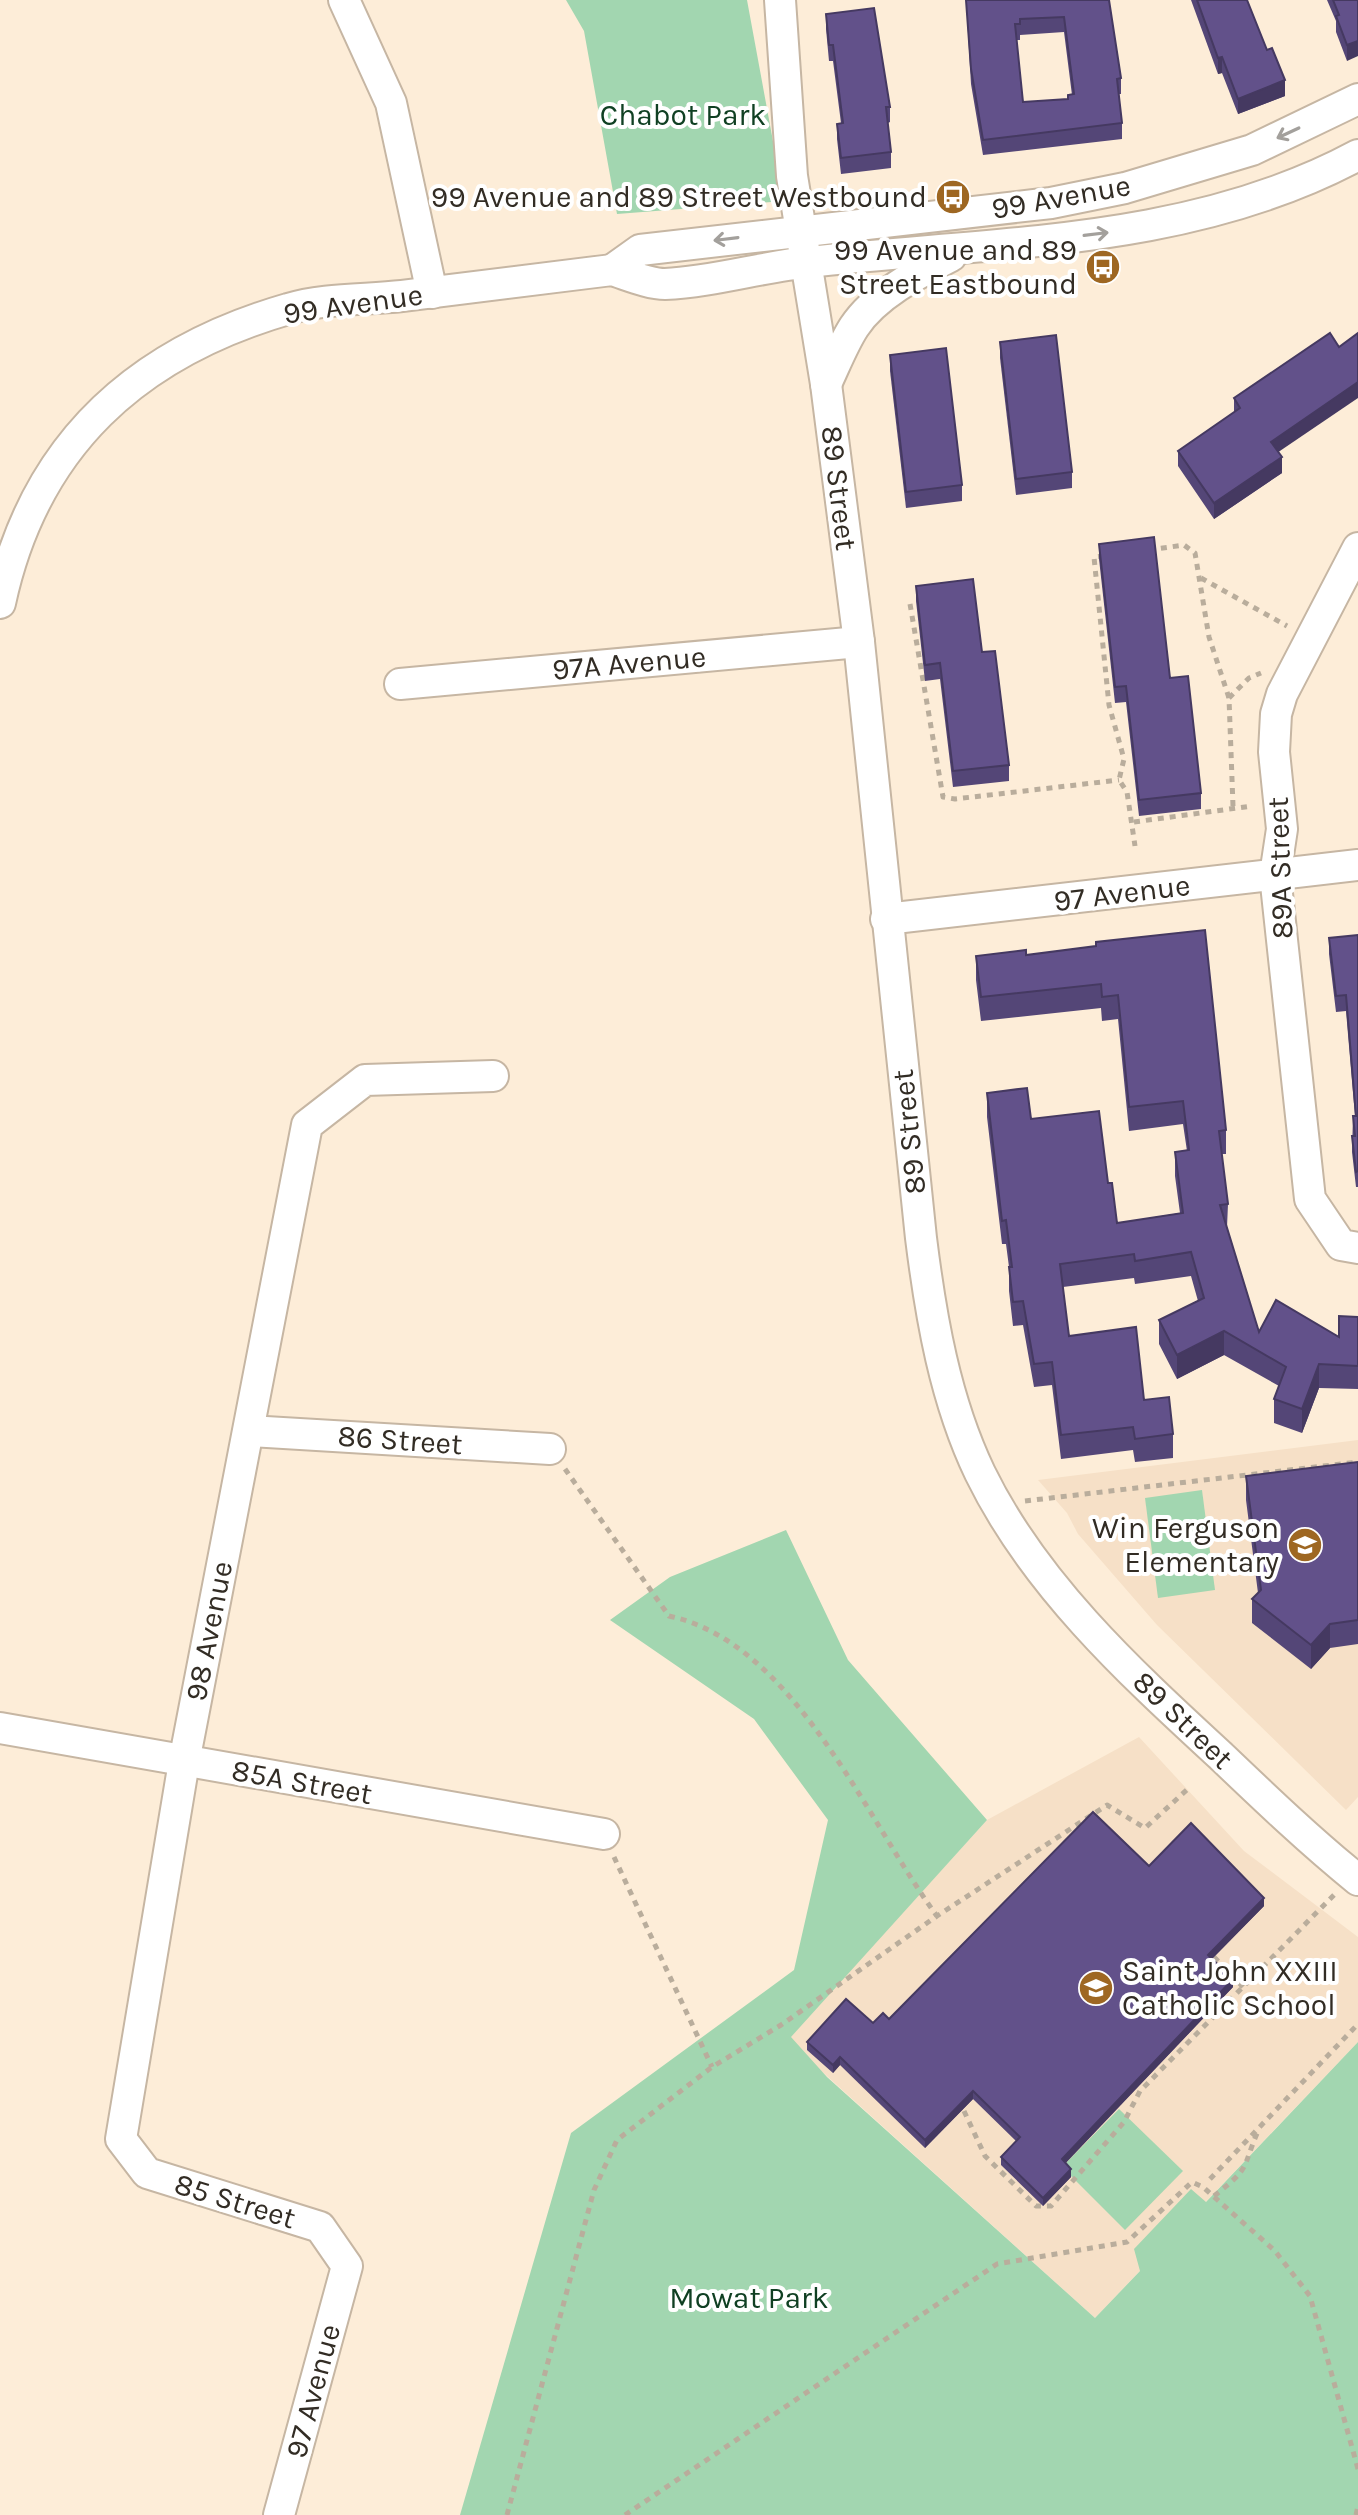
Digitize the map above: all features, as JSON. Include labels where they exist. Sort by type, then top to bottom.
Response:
[{"type":"street","points":[[344,0],[391,103],[432,293]]},
{"type":"street","name":"89 Street","points":[[780,0],[792,176],[826,384],[859,642],[886,919],[933,1324],[967,1441],[997,1506],[1035,1564],[1120,1658],[1185,1723],[1355,1878]]},
{"type":"street","name":"99 Avenue","points":[[612,270],[640,250],[1051,203],[1125,188],[1252,150],[1358,99]]},
{"type":"street","name":"99 Avenue","points":[[0,603],[8,568],[48,475],[111,400],[195,342],[291,307],[612,270],[662,284],[808,262],[963,250],[1122,231],[1193,216],[1263,196],[1358,155]]},
{"type":"street","points":[[826,384],[855,326],[868,311],[923,270],[963,250]]},
{"type":"street","name":"89A Street","points":[[1349,1247],[1310,1199],[1275,875],[1282,829],[1274,752],[1276,714],[1282,694],[1358,548]]},
{"type":"street","name":"97A Avenue","points":[[400,684],[859,642]]},
{"type":"street","name":"97 Avenue","points":[[886,919],[1358,865]]},
{"type":"street","name":"98 Avenue","points":[[121,2139],[184,1762],[307,1125],[365,1080],[493,1076]]},
{"type":"street","name":"86 Street","points":[[249,1431],[550,1449]]},
{"type":"street","name":"85A Street","points":[[0,1728],[604,1834]]},
{"type":"street","name":"85 Street","points":[[121,2139],[147,2173],[320,2227],[347,2266]]},
{"type":"street","name":"97 Avenue","points":[[279,2515],[347,2266]]},
{"type":"path","points":[[1134,552],[1189,546],[1195,553],[1209,637],[1229,698],[1233,806]]},
{"type":"path","points":[[1107,556],[1094,557],[1109,705],[1124,759],[1119,780]]},
{"type":"path","points":[[1201,578],[1292,629]]},
{"type":"path","points":[[910,604],[943,797],[955,799],[1119,780]]},
{"type":"path","points":[[1229,698],[1254,675],[1269,676]]},
{"type":"path","points":[[1119,780],[1126,789],[1134,822],[1135,846]]},
{"type":"path","points":[[1134,822],[1233,806],[1257,806]]},
{"type":"path","points":[[550,1449],[669,1616],[695,1621],[720,1634],[786,1693],[937,1916]]},
{"type":"path","points":[[997,1506],[1358,1462]]},
{"type":"path","points":[[507,2515],[594,2190],[617,2140],[712,2067],[781,2025],[937,1916],[1107,1805],[1145,1828],[1190,1787]]},
{"type":"path","points":[[604,1834],[712,2067]]},
{"type":"path","points":[[964,2111],[985,2156],[994,2166],[1036,2206],[1051,2206],[1124,2122],[1140,2091],[1355,1878]]},
{"type":"path","points":[[1214,1957],[1243,1987]]},
{"type":"path","points":[[1210,2179],[1358,2024]]},
{"type":"path","points":[[1214,2196],[1230,2187],[1246,2168],[1263,2123]]},
{"type":"path","points":[[994,2166],[1004,2157]]},
{"type":"path","points":[[625,2515],[997,2264],[1127,2242],[1192,2182],[1214,2196],[1275,2251],[1310,2296],[1358,2469]]},
{"type":"path","points":[[1356,2515],[1358,2506]]},
{"type":"shaded area","points":[[1358,1440],[1358,1797],[1346,1810],[1157,1625],[1078,1534],[1067,1513],[1038,1480]]},
{"type":"shaded area","name":"Saint John XXIII Catholic School","points":[[1139,1737],[1244,1851],[1358,1937],[1358,2042],[1095,2318],[787,2040],[987,1820]]},
{"type":"green space","name":"Chabot Park","points":[[566,0],[747,0],[784,201],[617,214],[584,31]]},
{"type":"green space","points":[[1202,1490],[1215,1590],[1158,1598],[1145,1498]]},
{"type":"green space","name":"Mowat Park","points":[[786,1530],[848,1660],[987,1820],[791,2037],[827,2077],[1095,2318],[1140,2271],[1134,2249],[1191,2189],[1206,2202],[1358,2042],[1358,2515],[460,2515],[571,2133],[794,1970],[828,1820],[754,1719],[610,1620],[670,1577]]},
{"type":"green space","points":[[1119,2109],[1183,2171],[1125,2230],[1062,2167]]},
{"type":"building","points":[[966,0],[1109,0],[1121,78],[1117,79],[1122,123],[983,140],[971,69]],"holes":[[[1064,17],[1074,94],[1068,95],[1068,99],[1023,102],[1015,24],[1020,24],[1020,19]]]},
{"type":"building","points":[[1197,0],[1247,0],[1267,50],[1272,48],[1285,80],[1238,99],[1222,57],[1218,58]]},
{"type":"building","points":[[1333,0],[1358,0],[1358,41],[1347,45]]},
{"type":"building","points":[[874,8],[890,107],[886,107],[891,152],[841,158],[837,124],[843,123],[826,14]]},
{"type":"building","points":[[1330,333],[1339,347],[1358,333],[1358,382],[1271,442],[1282,457],[1214,503],[1178,451],[1240,408],[1234,398]]},
{"type":"building","points":[[1056,335],[1072,472],[1016,479],[1000,342]]},
{"type":"building","points":[[946,348],[962,485],[906,492],[890,355]]},
{"type":"building","points":[[1154,537],[1170,678],[1188,676],[1201,793],[1139,800],[1126,686],[1115,687],[1099,544]]},
{"type":"building","points":[[973,579],[982,652],[995,651],[1009,765],[953,771],[940,663],[925,665],[916,586]]},
{"type":"building","points":[[1205,930],[1226,1130],[1219,1131],[1228,1204],[1220,1205],[1259,1332],[1276,1300],[1339,1337],[1339,1316],[1358,1317],[1358,1366],[1319,1364],[1302,1409],[1274,1399],[1286,1367],[1224,1331],[1177,1355],[1159,1320],[1204,1298],[1191,1252],[1135,1261],[1134,1254],[1060,1264],[1069,1336],[1136,1327],[1144,1400],[1169,1397],[1173,1434],[1135,1439],[1133,1427],[1061,1435],[1052,1362],[1034,1364],[1023,1301],[1013,1302],[1009,1267],[1012,1267],[1006,1220],[1002,1221],[987,1093],[1027,1088],[1031,1119],[1099,1111],[1108,1183],[1112,1183],[1117,1223],[1183,1213],[1175,1152],[1189,1150],[1183,1101],[1129,1107],[1118,995],[1102,997],[1101,984],[981,997],[976,956],[1026,950],[1026,955],[1096,946],[1096,942]]},
{"type":"building","points":[[1358,935],[1356,1172],[1352,1136],[1355,1136],[1353,1116],[1356,1116],[1346,995],[1336,996],[1329,938]]},
{"type":"building","name":"Win Ferguson Elementary","points":[[1358,1462],[1358,1620],[1330,1624],[1311,1645],[1252,1599],[1261,1590],[1246,1476]]},
{"type":"building","name":"Saint John XXIII Catholic School","points":[[1093,1812],[1149,1866],[1191,1823],[1264,1898],[1208,1955],[1233,1979],[1062,2159],[1071,2169],[1043,2198],[1001,2157],[1020,2137],[973,2091],[925,2140],[840,2057],[833,2065],[807,2042],[846,1999],[873,2023],[883,2013],[889,2019]]},
{"type":"place","name":"99 Avenue and 89 Street Westbound","points":[[953,197]]},
{"type":"place","name":"99 Avenue and 89 Street Eastbound","points":[[1103,267]]},
{"type":"place","name":"Win Ferguson Elementary","points":[[1305,1545]]},
{"type":"place","name":"Saint John XXIII Catholic School","points":[[1096,1988]]}]
